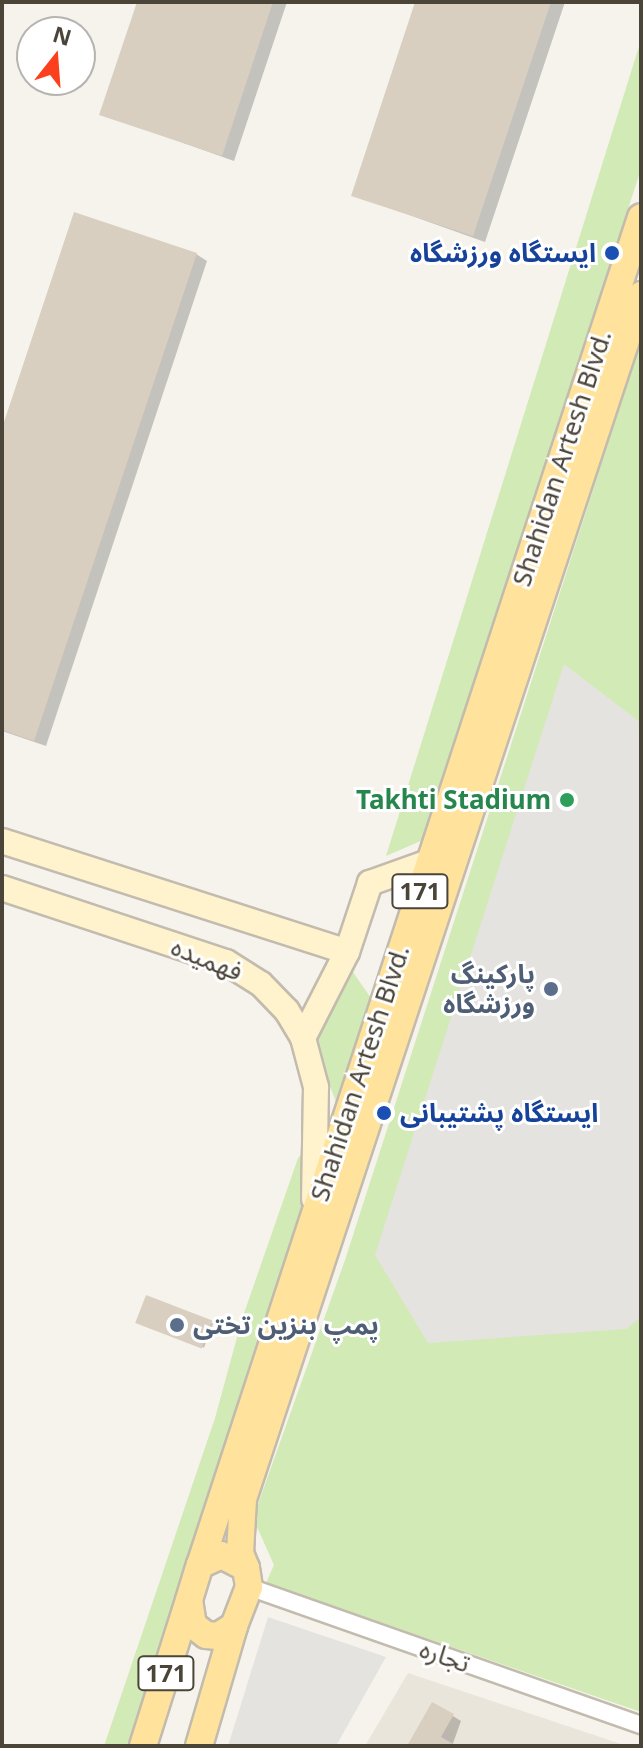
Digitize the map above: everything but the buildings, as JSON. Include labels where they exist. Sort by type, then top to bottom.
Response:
[{"type":"main road","name":"Shahidan Artesh Blvd.","points":[[200,1565],[641,217]]},
{"type":"main road","name":"Shahidan Artesh Blvd.","points":[[247,1578],[240,1553],[243,1499],[641,295]]},
{"type":"main road","name":"فهمیده","points":[[2,841],[347,952]]},
{"type":"main road","points":[[303,1038],[347,952],[370,883],[431,861]]},
{"type":"main road","name":"فهمیده","points":[[2,888],[226,962],[261,984],[287,1011],[303,1038],[316,1087],[319,1134],[312,1219]]},
{"type":"main road","points":[[221,1555],[247,1578],[234,1626],[218,1636],[206,1635],[193,1625],[189,1600],[200,1565],[221,1555]]},
{"type":"main road","name":"171","points":[[143,1746],[189,1600]]},
{"type":"main road","name":"171","points":[[199,1746],[234,1626]]},
{"type":"street","name":"تجاره","points":[[247,1578],[641,1725]]},
{"type":"shaded area","name":"پارکینگ ورزشگاه","points":[[564,664],[641,723],[641,1317],[626,1329],[428,1343],[375,1255]]},
{"type":"shaded area","points":[[268,1617],[386,1657],[336,1746],[228,1746]]},
{"type":"shaded area","points":[[408,1673],[627,1746],[365,1746]]},
{"type":"green space","points":[[641,40],[641,169],[423,840],[386,856]]},
{"type":"green space","name":"Takhti Stadium","points":[[641,341],[641,1712],[266,1583],[274,1565],[253,1518],[345,1260]]},
{"type":"green space","points":[[348,965],[373,1001],[346,1092],[336,1102],[312,1039]]},
{"type":"green space","points":[[312,1143],[300,1218],[157,1660],[127,1746],[104,1746],[215,1418],[242,1319],[298,1158]]},
{"type":"place","name":"ایستگاه ورزشگاه","points":[[612,253]]},
{"type":"place","name":"Takhti Stadium","points":[[567,800]]},
{"type":"place","name":"پارکینگ ورزشگاه","points":[[551,989]]},
{"type":"place","name":"ایستگاه پشتیبانی","points":[[384,1113]]},
{"type":"place","name":"پمپ بنزین تختی","points":[[177,1325]]}]
